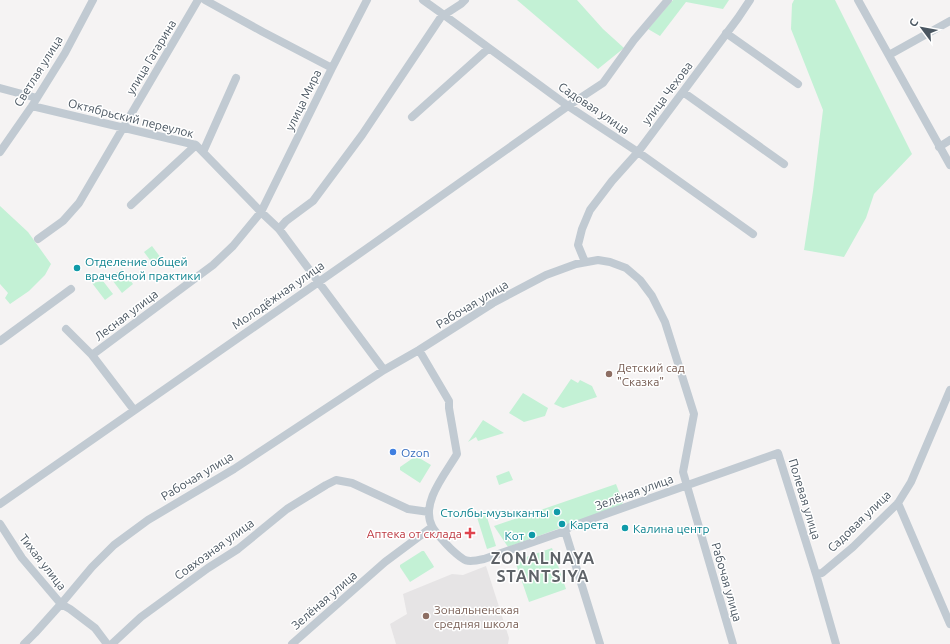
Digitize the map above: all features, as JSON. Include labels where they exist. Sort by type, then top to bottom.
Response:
[{"type":"street","name":"Светлая улица","points":[[0,152],[32,106],[65,53],[92,0]]},
{"type":"street","name":"улица Гагарина","points":[[38,239],[62,221],[80,203],[198,0]]},
{"type":"street","points":[[205,0],[332,68]]},
{"type":"street","name":"улица Мира","points":[[261,212],[367,0]]},
{"type":"street","points":[[279,229],[286,221],[313,201],[362,135],[444,14],[465,0]]},
{"type":"street","name":"Молодёжная улица","points":[[0,504],[603,83],[634,40],[668,0]]},
{"type":"street","name":"улица Чехова","points":[[585,262],[578,245],[590,210],[612,181],[638,152],[750,0]]},
{"type":"street","points":[[858,0],[950,165]]},
{"type":"street","name":"Садовая улица","points":[[425,1],[568,106],[638,152],[753,234]]},
{"type":"street","points":[[888,55],[950,21]]},
{"type":"street","points":[[726,33],[798,84]]},
{"type":"street","points":[[412,117],[489,48]]},
{"type":"street","points":[[203,152],[236,78]]},
{"type":"street","points":[[0,88],[37,98]]},
{"type":"street","points":[[683,92],[784,164]]},
{"type":"street","name":"Октябрьский переулок","points":[[32,106],[196,145],[279,229],[384,370]]},
{"type":"street","points":[[939,147],[950,140]]},
{"type":"street","points":[[131,205],[196,145]]},
{"type":"street","name":"Лесная улица","points":[[92,355],[213,265],[233,246],[261,212]]},
{"type":"street","name":"Рабочая улица","points":[[24,644],[61,604],[92,567],[114,545],[148,520],[234,469],[384,370],[419,350],[493,303],[546,275],[576,264],[598,260],[610,262],[626,268],[640,280],[652,296],[665,322],[694,414],[683,472],[733,644]]},
{"type":"street","points":[[0,340],[71,289]]},
{"type":"street","points":[[66,329],[92,355],[134,410]]},
{"type":"street","points":[[419,350],[449,401],[448,408],[457,454],[432,495],[429,512],[432,527]]},
{"type":"street","name":"Садовая улица","points":[[816,574],[822,573],[852,547],[898,503],[911,482],[950,392]]},
{"type":"street","name":"Зелёная улица","points":[[292,644],[385,562],[432,527],[447,546],[459,557],[471,562],[484,559],[565,531],[577,525],[778,453]]},
{"type":"street","name":"Полевая улица","points":[[778,453],[816,574],[836,644]]},
{"type":"street","name":"Совхозная улица","points":[[113,644],[141,617],[208,568],[238,549],[288,509],[336,480],[352,483],[408,509],[429,512]]},
{"type":"street","points":[[898,503],[950,624]]},
{"type":"street","name":"Тихая улица","points":[[0,524],[22,558],[61,604],[95,628],[107,644]]},
{"type":"street","points":[[565,531],[600,644]]},
{"type":"shaded area","points":[[486,566],[509,638],[508,644],[396,644],[390,624],[407,614],[403,594],[452,574],[463,575]]},
{"type":"green space","points":[[517,0],[577,0],[603,29],[624,48],[598,69]]},
{"type":"green space","points":[[673,0],[729,0],[723,9],[686,2],[660,36],[648,29]]},
{"type":"green space","points":[[794,0],[835,0],[912,154],[874,194],[866,218],[844,257],[804,250],[823,110],[791,29],[792,4]]},
{"type":"green space","points":[[0,206],[28,232],[51,264],[45,275],[29,291],[10,304],[5,298],[8,293],[0,284]]},
{"type":"green space","points":[[152,246],[161,258],[153,264],[144,252]]},
{"type":"green space","points":[[122,269],[133,284],[122,293],[110,277]]},
{"type":"green space","points":[[103,281],[113,294],[105,300],[92,283]]},
{"type":"green space","points":[[571,379],[578,383],[580,380],[592,386],[597,397],[563,408],[554,404]]},
{"type":"green space","points":[[523,393],[548,408],[545,416],[524,422],[509,413]]},
{"type":"green space","points":[[483,420],[504,433],[478,441],[476,437],[468,442]]},
{"type":"green space","points":[[416,456],[431,465],[420,483],[400,470],[400,467]]},
{"type":"green space","points":[[509,471],[513,480],[499,485],[496,476]]},
{"type":"green space","points":[[616,484],[623,502],[621,506],[508,547],[494,526]]},
{"type":"green space","points":[[485,511],[496,546],[487,549],[476,514]]},
{"type":"green space","points":[[552,548],[566,589],[529,602],[515,561]]},
{"type":"green space","points":[[424,551],[434,567],[410,582],[400,565]]},
{"type":"place","name":"Отделение общей врачебной практики","points":[[77,268]]},
{"type":"place","name":"Детский сад \"Сказка\"","points":[[609,374]]},
{"type":"place","name":"Ozon","points":[[393,452]]},
{"type":"place","name":"Столбы-музыканты","points":[[557,512]]},
{"type":"place","name":"Карета","points":[[562,524]]},
{"type":"place","name":"Калина центр","points":[[625,528]]},
{"type":"place","name":"Аптека от склада","points":[[470,533]]},
{"type":"place","name":"Кот","points":[[532,535]]},
{"type":"place","name":"Зональненская средняя школа","points":[[426,616]]},
{"type":"district","name":"ZONALNAYA STANTSIYA","points":[[543,567]]}]
